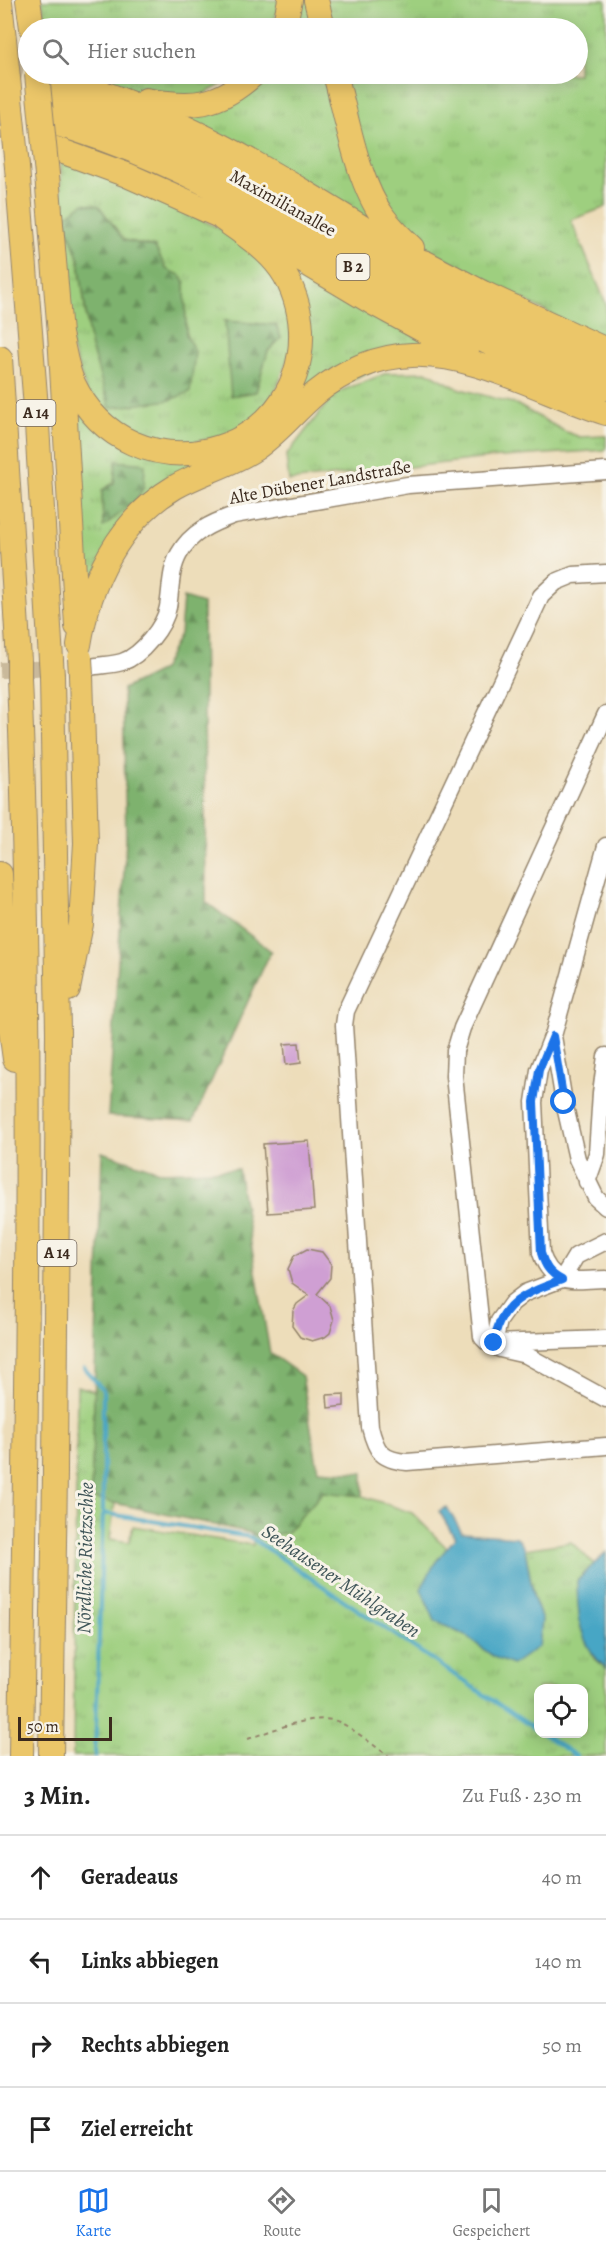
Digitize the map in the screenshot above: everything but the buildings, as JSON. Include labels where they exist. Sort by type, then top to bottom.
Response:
[{"type":"highway","points":[[28,0],[31,18]]},
{"type":"highway","points":[[286,18],[290,0]]},
{"type":"highway","points":[[316,0],[320,18]]},
{"type":"highway","name":"A 14","points":[[0,2],[18,166],[36,408],[51,668],[58,1032],[51,1756]]},
{"type":"highway","points":[[42,84],[47,175],[60,334],[74,593],[83,661]]},
{"type":"highway","points":[[73,84],[188,127],[237,152],[413,259],[426,263],[493,298],[606,350]]},
{"type":"highway","points":[[104,94],[177,105],[195,104],[231,93],[242,84]]},
{"type":"highway","points":[[338,84],[369,194],[384,218],[426,263]]},
{"type":"highway","name":"Maximilianallee","points":[[606,366],[503,326],[452,300],[291,205],[208,161],[110,119],[50,111],[122,147],[201,181],[282,224],[413,302],[500,348],[606,388]]},
{"type":"highway","points":[[52,148],[127,174],[268,240],[375,304],[500,373]]},
{"type":"highway","points":[[60,334],[73,382],[88,406],[107,427],[143,448],[180,455],[231,444],[251,432],[279,405],[294,376],[301,339],[300,320],[294,295],[282,270],[264,248],[223,219]]},
{"type":"highway","points":[[58,1032],[81,924],[86,843],[83,621],[107,558],[129,526],[151,505],[173,489],[238,459],[256,448],[274,434],[316,393],[337,378],[369,363],[391,357],[438,356],[500,373],[606,413]]},
{"type":"highway","name":"A 14","points":[[0,358],[19,669],[23,778],[28,1132],[21,1756]]},
{"type":"highway","points":[[0,874],[6,994],[28,1132]]},
{"type":"street","name":"Alte Dübener Landstraße","points":[[83,661],[124,662],[143,649],[158,631],[168,611],[172,573],[179,554],[192,536],[210,524],[234,515],[408,485],[606,471]]},
{"type":"street","points":[[606,573],[573,576],[556,582],[541,596],[346,1011],[344,1025],[370,1427],[374,1443],[382,1454],[392,1461],[407,1462],[606,1446]]},
{"type":"street","points":[[606,714],[462,1028],[455,1052],[454,1076],[482,1337],[494,1343],[606,1339]]},
{"type":"street","points":[[562,1280],[551,1274],[541,1253],[534,1102],[539,1070],[553,1036],[606,846]]},
{"type":"street","points":[[553,1036],[564,1102],[577,1159],[596,1198],[606,1207]]},
{"type":"street","points":[[587,1182],[597,1154],[606,1056]]},
{"type":"street","points":[[562,1280],[576,1256],[606,1241]]},
{"type":"street","points":[[494,1343],[499,1321],[512,1303],[525,1293],[562,1280],[606,1279]]},
{"type":"street","points":[[494,1343],[500,1349],[526,1355],[606,1399]]},
{"type":"path","points":[[248,1739],[308,1720],[338,1721],[389,1756]]},
{"type":"green space","points":[[42,0],[279,0],[275,18],[45,18]]},
{"type":"green space","points":[[298,0],[309,0],[314,18],[295,18]]},
{"type":"green space","points":[[323,0],[606,0],[606,207],[571,220],[606,304],[606,334],[602,336],[566,322],[432,251],[395,221],[372,183],[346,84],[588,84],[588,18],[328,18]]},
{"type":"green space","points":[[106,84],[223,84],[194,99],[144,96]]},
{"type":"green space","points":[[242,84],[331,84],[379,227],[184,119],[184,111]]},
{"type":"green space","points":[[61,162],[113,178],[223,230],[274,271],[289,306],[292,347],[277,388],[259,415],[228,436],[181,444],[129,432],[87,393],[71,345],[60,217]],"holes":[[[99,206],[124,240],[155,247],[166,269],[185,283],[186,335],[195,352],[90,344],[79,260],[64,218]],[[225,321],[276,325],[281,338],[268,351]]]},
{"type":"green space","points":[[84,203],[99,206],[124,240],[155,247],[166,269],[180,275],[185,283],[186,335],[195,352],[190,392],[170,400],[110,408],[90,344],[79,260],[64,217]]},
{"type":"green space","points":[[295,265],[431,346],[292,405]]},
{"type":"green space","points":[[225,321],[276,325],[281,338],[268,351],[256,392],[231,396]]},
{"type":"green space","points":[[428,372],[457,388],[516,404],[564,431],[580,437],[606,436],[606,450],[488,458],[289,481],[286,456],[335,393],[387,373]]},
{"type":"green space","points":[[73,398],[85,416],[200,459],[198,467],[90,578],[82,579]],"holes":[[[114,483],[103,526],[102,491]]]},
{"type":"green space","points":[[116,461],[145,464],[144,487],[136,500],[103,527],[102,490],[114,483]]},
{"type":"green space","points":[[183,598],[203,604],[206,902],[271,951],[193,1121],[108,1116],[126,840],[123,689],[162,670],[180,634]]},
{"type":"green space","points":[[102,1152],[162,1172],[238,1169],[270,1353],[302,1376],[318,1470],[363,1473],[363,1496],[323,1492],[287,1532],[260,1538],[252,1533],[91,1498]]},
{"type":"green space","points":[[77,1386],[95,1391],[91,1498],[115,1503],[110,1539],[129,1542],[133,1526],[253,1545],[252,1533],[287,1532],[323,1491],[363,1496],[412,1513],[447,1548],[435,1563],[435,1620],[466,1636],[494,1657],[539,1646],[542,1620],[534,1599],[525,1549],[571,1542],[594,1564],[577,1581],[593,1657],[606,1668],[606,1756],[73,1756]]},
{"type":"water","points":[[447,1507],[462,1533],[517,1537],[525,1549],[534,1599],[542,1620],[539,1646],[512,1665],[494,1657],[466,1636],[435,1621],[421,1589],[435,1563],[455,1538],[439,1511]]},
{"type":"water","points":[[606,1552],[606,1668],[590,1649],[581,1629],[577,1581]]},
{"type":"waterway","name":"Nördliche Rietzschke","points":[[84,1368],[103,1390],[103,1513],[95,1756]]},
{"type":"waterway","name":"Seehausener Mühlgraben","points":[[103,1513],[250,1537],[534,1728]]},
{"type":"waterway","name":"Seehausener Mühlgraben","points":[[549,1738],[576,1756]]},
{"type":"tunnel","points":[[0,64],[18,68]]},
{"type":"tunnel","points":[[0,670],[90,667]]},
{"type":"route","points":[[494,1343],[499,1321],[512,1303],[525,1293],[562,1280],[551,1274],[541,1253],[534,1102],[539,1070],[553,1036],[564,1102]]}]
